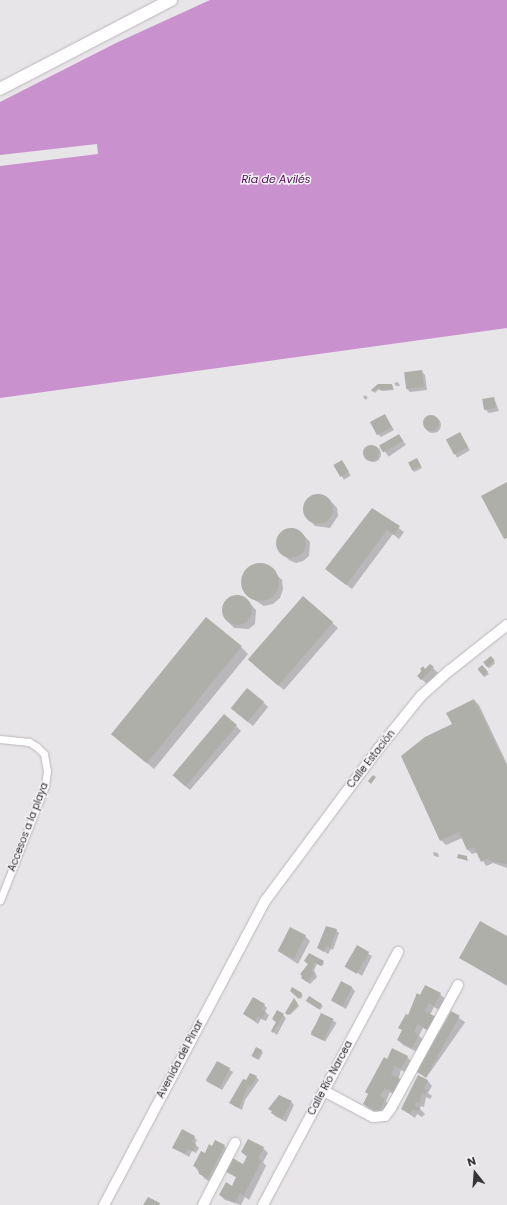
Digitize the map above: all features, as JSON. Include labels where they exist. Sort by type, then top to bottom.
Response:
[{"type":"street","points":[[0,89],[170,0]]},
{"type":"street","name":"Calle Estación","points":[[257,914],[314,833],[422,696],[449,671],[507,625]]},
{"type":"street","name":"Accesos a la playa","points":[[0,739],[28,742],[37,747],[44,754],[47,771],[45,786],[0,900]]},
{"type":"street","name":"Avenida del Pinar","points":[[104,1205],[257,914]]},
{"type":"street","name":"Calle Río Narcea","points":[[263,1205],[398,952]]},
{"type":"street","points":[[324,1091],[373,1117],[385,1116],[391,1108],[458,985]]},
{"type":"street","points":[[203,1205],[235,1143]]},
{"type":"water","name":"Ría de Avilés","points":[[210,0],[507,0],[507,328],[0,398],[0,166],[98,154],[97,144],[0,155],[0,102],[116,43]]},
{"type":"building","points":[[422,370],[424,387],[406,389],[404,372]]},
{"type":"building","points":[[378,384],[392,384],[393,389],[380,390],[378,388],[373,392],[371,390]]},
{"type":"building","points":[[494,397],[496,408],[484,410],[482,399]]},
{"type":"building","points":[[385,414],[392,427],[377,435],[370,422]]},
{"type":"building","points":[[431,415],[437,417],[439,423],[437,429],[431,431],[425,429],[423,423],[425,417]]},
{"type":"building","points":[[460,432],[468,447],[454,455],[446,440]]},
{"type":"building","points":[[399,434],[403,441],[383,452],[379,446]]},
{"type":"building","points":[[371,445],[377,447],[379,453],[377,459],[371,461],[365,459],[363,453],[365,447]]},
{"type":"building","points":[[417,458],[421,466],[412,471],[408,463]]},
{"type":"building","points":[[342,460],[349,472],[340,477],[333,465]]},
{"type":"building","points":[[507,482],[507,538],[504,539],[481,496]]},
{"type":"building","points":[[318,494],[329,498],[333,509],[329,520],[318,524],[307,520],[303,509],[307,498]]},
{"type":"building","points":[[372,508],[400,526],[394,535],[387,530],[346,585],[325,569]]},
{"type":"building","points":[[291,528],[302,532],[306,543],[302,554],[291,558],[280,554],[276,543],[280,532]]},
{"type":"building","points":[[260,563],[270,566],[276,572],[279,582],[276,592],[270,598],[260,601],[250,598],[244,592],[241,582],[244,572],[250,566]]},
{"type":"building","points":[[237,595],[248,599],[252,610],[248,621],[237,625],[226,621],[222,610],[226,599]]},
{"type":"building","points":[[303,596],[333,622],[278,686],[248,659]]},
{"type":"building","points":[[206,617],[242,646],[147,763],[111,734]]},
{"type":"building","points":[[491,656],[495,661],[487,667],[483,662]]},
{"type":"building","points":[[430,664],[434,667],[421,680],[417,676],[422,671],[420,669],[423,666],[425,669]]},
{"type":"building","points":[[482,665],[488,672],[483,676],[477,669]]},
{"type":"building","points":[[247,688],[264,702],[248,722],[231,708]]},
{"type":"building","points":[[474,699],[507,767],[507,864],[490,861],[488,858],[481,862],[474,847],[467,850],[459,832],[440,841],[401,756],[425,737],[452,724],[446,713]]},
{"type":"building","points":[[224,714],[237,725],[186,786],[173,775]]},
{"type":"building","points":[[373,775],[376,777],[371,784],[368,781]]},
{"type":"building","points":[[458,854],[467,856],[467,860],[457,858]]},
{"type":"building","points":[[480,921],[507,936],[507,985],[459,958]]},
{"type":"building","points":[[326,926],[337,929],[330,948],[327,946],[324,952],[317,948]]},
{"type":"building","points":[[290,927],[306,935],[294,959],[278,951]]},
{"type":"building","points":[[357,945],[369,952],[357,974],[344,967]]},
{"type":"building","points":[[309,953],[324,961],[321,966],[314,962],[312,972],[314,973],[307,982],[301,978],[302,976],[300,974],[308,964],[304,961]]},
{"type":"building","points":[[341,981],[353,987],[343,1007],[331,1001]]},
{"type":"building","points":[[425,985],[441,993],[434,1006],[429,1003],[425,1011],[436,1017],[429,1030],[418,1024],[414,1032],[419,1035],[412,1048],[397,1040],[402,1030],[398,1028],[406,1014],[408,1015],[417,993],[420,995]]},
{"type":"building","points":[[292,987],[302,993],[299,999],[290,991]]},
{"type":"building","points":[[309,996],[322,1004],[319,1009],[306,1001]]},
{"type":"building","points":[[253,997],[265,1004],[262,1009],[266,1012],[262,1019],[258,1016],[255,1021],[243,1014]]},
{"type":"building","points":[[294,998],[298,1004],[288,1015],[285,1013]]},
{"type":"building","points":[[277,1010],[284,1014],[273,1033],[271,1031],[276,1022],[272,1019]]},
{"type":"building","points":[[451,1011],[460,1016],[426,1077],[417,1072]]},
{"type":"building","points":[[321,1013],[334,1019],[324,1041],[311,1035]]},
{"type":"building","points":[[256,1047],[262,1050],[258,1059],[251,1056]]},
{"type":"building","points":[[392,1048],[408,1056],[401,1069],[395,1066],[391,1075],[403,1080],[396,1094],[385,1088],[380,1096],[385,1099],[379,1112],[363,1104],[368,1094],[365,1092],[384,1057],[387,1059]]},
{"type":"building","points":[[217,1061],[230,1068],[219,1088],[206,1081]]},
{"type":"building","points":[[250,1073],[257,1076],[251,1087],[248,1085],[239,1108],[229,1103],[243,1079],[246,1080]]},
{"type":"building","points":[[418,1075],[428,1080],[424,1089],[427,1090],[425,1095],[422,1093],[419,1103],[416,1102],[414,1105],[420,1108],[419,1111],[412,1110],[410,1114],[401,1109]]},
{"type":"building","points":[[279,1095],[292,1101],[282,1119],[271,1113],[272,1111],[268,1109]]},
{"type":"building","points":[[182,1129],[195,1136],[192,1142],[196,1144],[193,1151],[188,1149],[185,1154],[172,1148]]},
{"type":"building","points":[[248,1139],[264,1147],[258,1158],[262,1160],[244,1195],[240,1193],[235,1203],[219,1195],[226,1182],[232,1186],[236,1177],[224,1171],[231,1157],[243,1164],[247,1156],[241,1152]]},
{"type":"building","points":[[215,1140],[225,1145],[208,1178],[199,1174],[198,1168],[193,1166],[201,1151],[205,1153],[209,1144],[212,1146]]},
{"type":"building","points":[[148,1197],[160,1203],[159,1205],[143,1205]]}]
